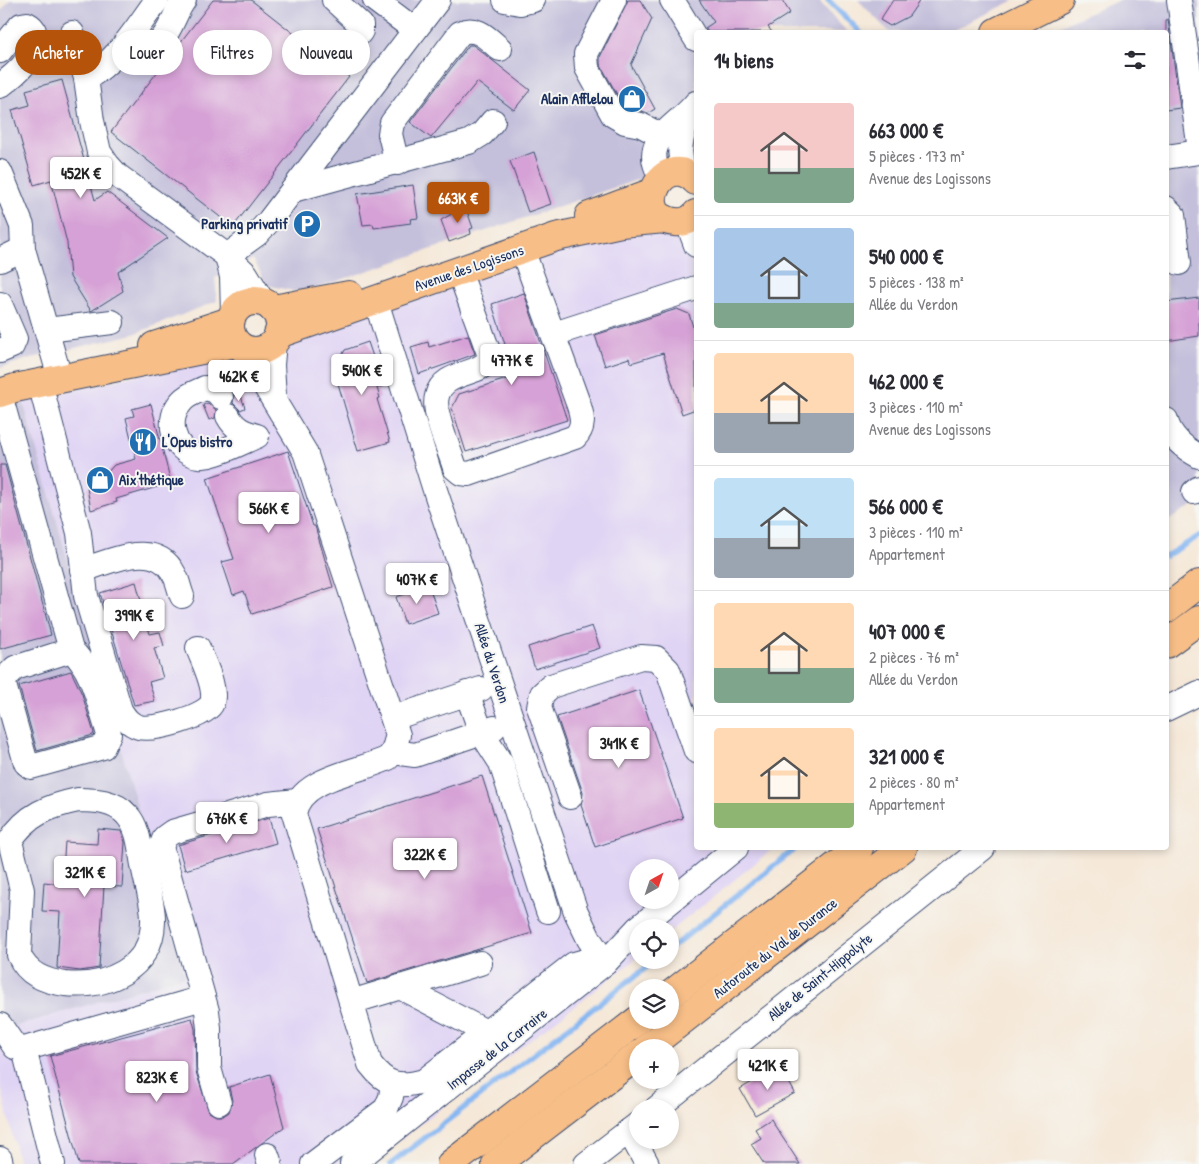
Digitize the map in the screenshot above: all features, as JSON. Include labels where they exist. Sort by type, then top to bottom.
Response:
[{"type":"main road","points":[[1000,30],[1060,0]]},
{"type":"main road","points":[[681,180],[655,208],[686,225]]},
{"type":"main road","name":"Avenue des Logissons","points":[[272,322],[566,224],[681,180]]},
{"type":"main road","name":"Avenue des Logissons","points":[[272,322],[376,301],[556,237],[597,228],[686,225]]},
{"type":"main road","points":[[0,394],[57,379],[201,352],[236,331],[243,304],[272,322],[269,346],[256,351],[236,331]]},
{"type":"main road","points":[[1169,607],[1199,584]]},
{"type":"main road","points":[[1169,642],[1199,620]]},
{"type":"main road","name":"Autoroute du Val de Durance","points":[[679,988],[856,850]]},
{"type":"main road","name":"Autoroute du Val de Durance","points":[[659,1039],[900,850]]},
{"type":"main road","points":[[451,1164],[629,1027]]},
{"type":"main road","points":[[496,1164],[629,1062]]},
{"type":"street","points":[[86,78],[100,71],[111,61],[157,0]]},
{"type":"street","points":[[169,30],[176,11],[184,0]]},
{"type":"street","points":[[334,0],[362,25],[361,30]]},
{"type":"street","points":[[375,0],[415,30]]},
{"type":"street","points":[[228,256],[258,234],[438,0]]},
{"type":"street","points":[[505,0],[520,3],[533,0]]},
{"type":"street","points":[[614,0],[586,54],[587,68],[613,114],[619,119],[641,125],[660,136]]},
{"type":"street","points":[[672,0],[694,36]]},
{"type":"street","points":[[1179,0],[1199,143]]},
{"type":"street","points":[[0,51],[21,25],[27,24],[32,27],[35,32],[32,52],[16,74],[0,86]]},
{"type":"street","points":[[397,163],[390,134],[392,123],[460,33],[468,29],[475,30],[500,49]]},
{"type":"street","points":[[85,75],[99,152],[118,176],[228,256],[246,274],[272,322],[274,401]]},
{"type":"street","points":[[693,107],[680,143],[681,180],[655,169],[654,155],[660,136],[693,107]]},
{"type":"street","points":[[293,190],[469,142],[482,134],[493,121]]},
{"type":"street","points":[[1169,156],[1199,152]]},
{"type":"street","points":[[0,172],[22,226],[23,249],[46,330],[57,379],[83,551],[82,570],[86,596],[117,700],[128,722],[138,727],[150,729],[202,714],[212,705],[214,694],[198,648]]},
{"type":"street","points":[[1169,211],[1173,215],[1179,263]]},
{"type":"street","points":[[0,260],[23,249]]},
{"type":"street","points":[[458,272],[490,356],[489,362],[484,366],[450,378],[442,386],[437,396],[437,410],[455,468],[461,473],[469,474],[575,437],[580,432],[582,416],[522,249]]},
{"type":"street","points":[[220,1103],[209,1068],[209,1028],[203,998],[161,848],[165,837],[172,832],[268,804],[297,801],[320,783],[380,762],[394,752],[398,734],[311,465],[236,331],[232,277],[228,256]]},
{"type":"street","points":[[554,334],[694,289]]},
{"type":"street","name":"Allée du Verdon","points":[[376,301],[434,486],[576,912],[588,939],[605,963]]},
{"type":"street","points":[[0,351],[14,343],[2,313]]},
{"type":"street","points":[[46,330],[112,322]]},
{"type":"street","points":[[257,436],[242,432],[233,425],[216,391],[205,388],[182,401],[175,409],[172,421],[173,434],[182,447],[198,456],[209,455],[288,425]]},
{"type":"street","points":[[0,394],[4,430],[71,650],[78,656],[88,672],[108,734],[103,747],[37,767],[31,767],[26,763],[4,685],[3,672],[71,650]]},
{"type":"street","points":[[1169,426],[1175,438],[1187,450],[1199,456]]},
{"type":"street","points":[[434,486],[452,481],[461,473]]},
{"type":"street","points":[[82,570],[137,553],[152,556],[167,564],[171,569],[182,596]]},
{"type":"street","points":[[570,797],[539,707],[542,694],[551,686],[641,657],[656,658],[668,670],[694,745]]},
{"type":"street","points":[[394,718],[499,683]]},
{"type":"street","points":[[467,693],[481,732],[500,763],[548,911]]},
{"type":"street","points":[[1169,708],[1199,693]]},
{"type":"street","points":[[394,752],[415,755],[512,722]]},
{"type":"street","points":[[78,800],[99,800],[116,807],[127,815],[136,829],[153,920],[152,936],[146,953],[136,964],[120,974],[101,982],[78,985],[52,982],[33,974],[23,964],[19,955],[22,890],[18,871],[6,857],[10,841],[18,828],[34,814],[57,804],[78,800]]},
{"type":"street","points":[[297,801],[294,814],[370,1064],[379,1076],[393,1084],[409,1085],[424,1081],[574,964],[589,960],[605,963]]},
{"type":"street","name":"Impasse de la Carraire","points":[[649,919],[731,850]]},
{"type":"street","name":"Allée de Saint-Hippolyte","points":[[669,1099],[980,850]]},
{"type":"street","name":"Impasse de la Carraire","points":[[352,1164],[605,963],[629,938]]},
{"type":"street","points":[[351,1002],[480,964]]},
{"type":"street","points":[[400,987],[486,1032]]},
{"type":"street","points":[[0,1024],[15,1048],[24,1048],[203,998]]},
{"type":"street","points":[[24,1048],[53,1164]]},
{"type":"street","points":[[313,1164],[386,1109],[391,1097],[393,1084]]},
{"type":"street","points":[[586,1164],[629,1130]]},
{"type":"street","points":[[641,1149],[647,1164]]},
{"type":"street","points":[[0,1159],[1,1164]]},
{"type":"shaded area","points":[[10,0],[818,0],[845,30],[694,30],[694,161],[302,293],[267,285],[253,259],[215,278],[217,301],[134,334],[28,359],[0,368],[0,12]]},
{"type":"shaded area","points":[[858,0],[1015,0],[953,30],[887,30]]},
{"type":"shaded area","points":[[1120,0],[1199,0],[1199,502],[1169,520],[1169,30],[1051,30]]},
{"type":"shaded area","points":[[694,222],[694,850],[772,850],[679,925],[679,919],[629,919],[629,964],[369,1164],[19,1164],[0,1084],[0,1031],[185,976],[23,401],[138,375],[223,360],[239,369],[277,357],[287,339],[561,243]]},
{"type":"shaded area","points":[[23,401],[185,976],[0,1031],[0,411]]},
{"type":"building","points":[[213,0],[251,0],[289,30],[282,30],[282,75],[346,75],[349,77],[233,227],[111,132],[155,75],[183,75],[183,39]]},
{"type":"building","points":[[628,0],[640,0],[652,19],[631,65],[655,109],[648,113],[623,105],[600,64],[600,57]]},
{"type":"building","points":[[699,0],[782,0],[790,13],[768,27],[770,30],[706,30],[705,28],[714,22]]},
{"type":"building","points":[[893,0],[920,0],[909,16],[890,26],[880,20]]},
{"type":"building","points":[[1168,19],[1180,108],[1169,110],[1169,30],[1166,30],[1166,20]]},
{"type":"building","points":[[469,45],[473,45],[530,90],[514,110],[477,82],[431,138],[410,122]]},
{"type":"building","points":[[62,80],[95,200],[107,192],[168,238],[118,272],[123,291],[91,311],[70,277],[67,243],[51,180],[34,185],[12,110],[30,105],[26,90]]},
{"type":"building","points":[[534,152],[551,204],[528,212],[510,161]]},
{"type":"building","points":[[413,185],[418,218],[410,219],[411,223],[374,228],[373,224],[363,225],[357,194]]},
{"type":"building","points":[[463,200],[473,228],[470,229],[471,234],[449,242],[441,220],[450,215]]},
{"type":"building","points":[[524,293],[567,420],[466,452],[452,408],[459,394],[510,378],[506,365],[511,363],[492,304]]},
{"type":"building","points":[[1199,298],[1199,336],[1169,341],[1169,302]]},
{"type":"building","points":[[677,309],[689,314],[694,330],[694,410],[682,414],[663,353],[631,363],[629,358],[605,366],[595,335]]},
{"type":"building","points":[[468,335],[475,354],[419,374],[411,347],[428,342],[429,347]]},
{"type":"building","points":[[368,342],[383,386],[377,388],[380,398],[377,399],[390,442],[358,451],[334,370],[345,350]]},
{"type":"building","points":[[240,393],[245,408],[240,410],[233,403],[234,395]]},
{"type":"building","points":[[208,403],[216,410],[215,418],[209,420],[203,405]]},
{"type":"building","points":[[151,404],[171,483],[116,499],[117,502],[91,510],[87,488],[97,484],[114,465],[136,459],[126,418],[134,416],[132,409]]},
{"type":"building","points":[[288,451],[313,526],[315,526],[333,587],[252,614],[244,591],[233,595],[222,562],[234,559],[207,478]]},
{"type":"building","points":[[0,465],[5,465],[51,635],[0,649]]},
{"type":"building","points":[[136,582],[150,634],[160,632],[164,646],[154,648],[163,678],[149,682],[155,701],[134,705],[100,593]]},
{"type":"building","points":[[429,586],[438,613],[405,624],[396,597]]},
{"type":"building","points":[[592,626],[600,648],[535,669],[528,647]]},
{"type":"building","points":[[71,671],[82,694],[94,733],[93,735],[37,751],[19,686]]},
{"type":"building","points":[[639,690],[683,818],[595,847],[581,805],[583,793],[557,717]]},
{"type":"building","points":[[482,776],[532,933],[367,983],[317,829]]},
{"type":"building","points":[[269,818],[276,843],[185,870],[178,845]]},
{"type":"building","points":[[98,829],[121,831],[125,842],[122,887],[104,886],[99,968],[80,971],[57,968],[60,912],[42,911],[44,882],[62,884],[65,842],[97,844]]},
{"type":"building","points":[[192,1018],[195,1029],[196,1072],[209,1112],[216,1116],[223,1116],[229,1112],[232,1100],[229,1087],[270,1074],[284,1127],[233,1164],[79,1164],[50,1056]]},
{"type":"building","points":[[780,1066],[795,1093],[755,1115],[740,1089]]},
{"type":"building","points":[[771,1119],[800,1164],[764,1164],[751,1144],[761,1138],[755,1129]]},
{"type":"waterway","points":[[828,0],[858,30]]},
{"type":"waterway","points":[[1169,554],[1199,536]]},
{"type":"waterway","points":[[679,942],[794,850]]},
{"type":"waterway","points":[[391,1164],[644,969]]},
{"type":"place","name":"Alain Afflelou","points":[[632,99]]},
{"type":"place","name":"Parking privatif","points":[[307,224]]},
{"type":"place","name":"L'Opus bistro","points":[[143,442]]},
{"type":"place","name":"Aix'thétique","points":[[100,480]]}]
